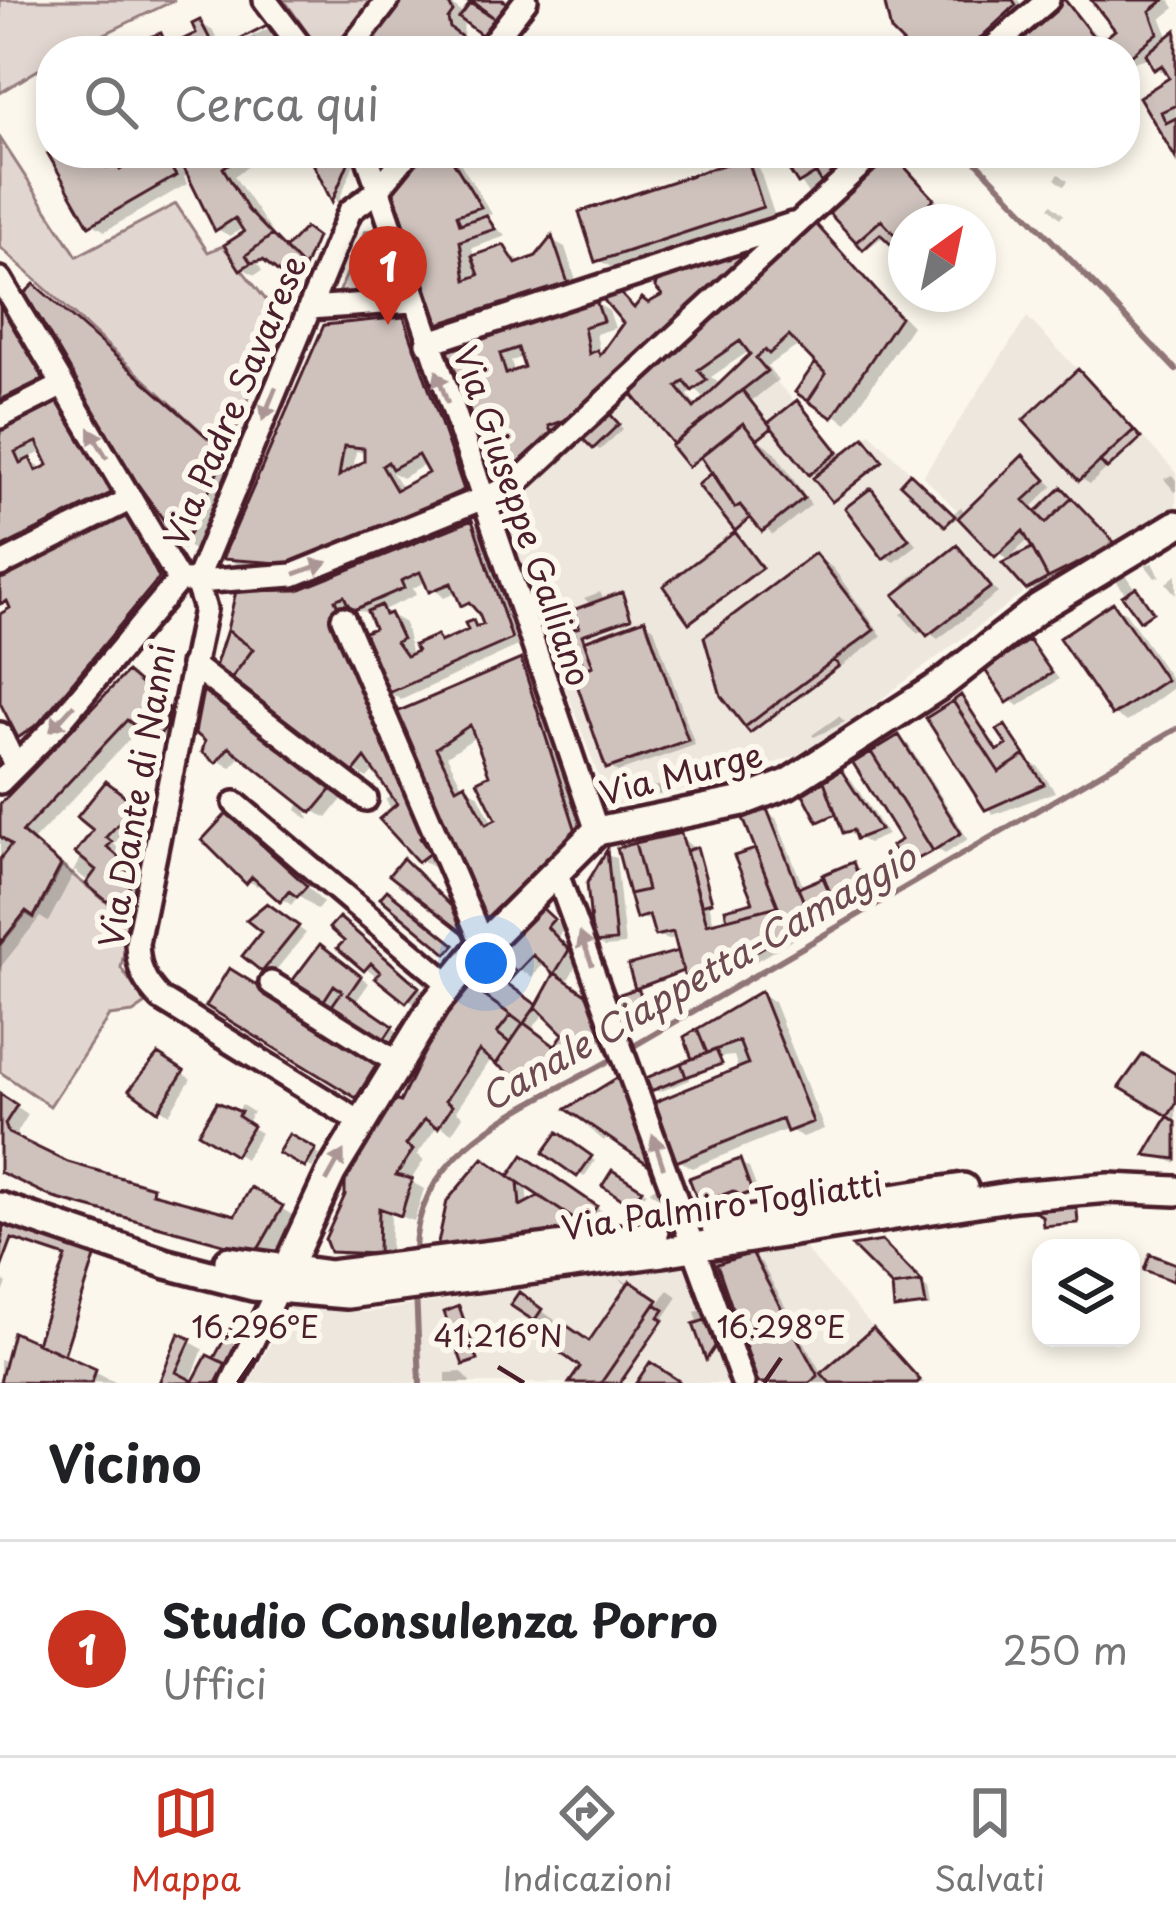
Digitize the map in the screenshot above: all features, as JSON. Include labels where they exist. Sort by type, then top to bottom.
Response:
[{"type":"main road","name":"Via Murge","points":[[282,1281],[360,1122],[450,985],[483,945],[597,831],[743,801],[788,784],[943,683],[1040,608],[1176,525]]},
{"type":"main road","name":"Via Palmiro Togliatti","points":[[687,1240],[1016,1181],[1112,1173],[1176,1177]]},
{"type":"main road","name":"Via Palmiro Togliatti","points":[[0,1207],[167,1264],[282,1281],[394,1279],[1015,1196],[1108,1188],[1176,1191]]},
{"type":"main road","name":"Via Palmiro Togliatti","points":[[0,1190],[282,1281]]},
{"type":"street","points":[[265,0],[293,36]]},
{"type":"street","points":[[360,36],[388,0]]},
{"type":"street","points":[[498,36],[526,0]]},
{"type":"street","points":[[1006,36],[1048,0]]},
{"type":"street","name":"Via Giuseppe Galliano","points":[[370,168],[412,301],[597,831]]},
{"type":"street","name":"Via Padre Savarese","points":[[8,774],[188,581],[350,211],[377,191],[396,168]]},
{"type":"street","points":[[0,279],[131,499],[188,581],[293,575],[513,485],[858,168]]},
{"type":"street","points":[[428,343],[800,221]]},
{"type":"street","points":[[309,308],[412,301]]},
{"type":"street","points":[[0,417],[63,385]]},
{"type":"street","points":[[0,565],[131,499]]},
{"type":"street","name":"Via Dante di Nanni","points":[[188,581],[205,609],[137,943],[144,983],[161,1000],[360,1122]]},
{"type":"street","points":[[343,618],[483,945]]},
{"type":"street","points":[[192,665],[366,799]]},
{"type":"street","points":[[0,734],[8,774]]},
{"type":"street","points":[[235,803],[450,985]]},
{"type":"street","points":[[556,872],[743,1383]]},
{"type":"street","points":[[271,982],[398,1063]]},
{"type":"street","points":[[232,1383],[282,1281]]},
{"type":"shaded area","points":[[0,0],[175,0],[100,36],[36,36],[36,71],[0,93]]},
{"type":"shaded area","points":[[276,0],[376,0],[348,36],[309,36],[287,4]]},
{"type":"shaded area","points":[[0,138],[77,256],[176,204],[208,252],[223,246],[281,319],[226,454],[0,247]]},
{"type":"shaded area","points":[[375,230],[392,290],[338,295],[365,231]]},
{"type":"shaded area","points":[[1027,317],[1176,472],[1176,509],[1030,594],[1024,578],[923,476]]},
{"type":"shaded area","points":[[767,372],[844,454],[870,433],[1018,578],[1023,593],[840,730],[793,757],[705,786],[616,805],[597,772],[499,512],[628,391],[672,447]]},
{"type":"shaded area","points":[[62,866],[130,921],[121,968],[146,1004],[133,1013],[109,1016],[50,1106],[0,1072],[0,945],[26,913],[34,918]]},
{"type":"shaded area","points":[[801,1244],[921,1383],[249,1383],[290,1308],[369,1312]]},
{"type":"building","points":[[400,0],[447,0],[453,12],[448,19],[450,28],[460,36],[372,36]]},
{"type":"building","points":[[465,0],[503,0],[509,5],[497,20]]},
{"type":"building","points":[[884,0],[1013,0],[1016,5],[982,36],[896,36]]},
{"type":"building","points":[[1058,0],[1065,0],[1093,36],[1019,36]]},
{"type":"building","points":[[1091,0],[1164,0],[1150,11],[1158,33],[1140,48],[1140,36],[1108,36],[1115,30]]},
{"type":"building","points":[[472,1],[497,20],[483,36],[459,18]]},
{"type":"building","points":[[200,20],[208,36],[190,36],[196,33],[192,24]]},
{"type":"building","points":[[267,25],[275,36],[245,36]]},
{"type":"building","points":[[267,25],[275,36],[245,36]]},
{"type":"building","points":[[1176,30],[1176,105],[1161,112],[1166,123],[1176,118],[1176,159],[1140,99],[1169,78],[1162,65],[1154,70],[1146,54]]},
{"type":"building","points":[[56,168],[174,168],[176,176],[89,226]]},
{"type":"building","points":[[184,168],[223,168],[248,210],[272,235],[246,255],[251,263],[240,270],[224,245],[244,232],[235,218],[215,231]]},
{"type":"building","points":[[315,168],[346,168],[332,202]]},
{"type":"building","points":[[407,168],[457,168],[481,207],[457,215],[460,224],[486,215],[495,229],[460,241],[466,280],[479,275],[472,256],[504,245],[516,264],[536,256],[552,236],[568,283],[438,324],[392,187]]},
{"type":"building","points":[[713,168],[751,168],[763,207],[595,262],[579,212]]},
{"type":"building","points":[[788,168],[842,168],[823,186],[816,173],[798,184]]},
{"type":"building","points":[[876,168],[906,168],[934,199],[929,204],[888,204],[888,228],[881,220],[856,242],[828,212]]},
{"type":"building","points":[[881,220],[888,228],[888,242],[880,234],[863,250],[856,242]]},
{"type":"building","points":[[815,223],[888,304],[888,312],[900,317],[832,418],[808,401],[826,374],[789,336],[769,354],[765,350],[756,358],[767,371],[673,444],[631,393]],"holes":[[[740,341],[750,354],[694,408],[677,387],[684,381],[692,391],[707,380],[698,370]]]},
{"type":"building","points":[[305,228],[317,237],[304,268],[285,249]]},
{"type":"building","points":[[272,235],[304,268],[296,287],[263,260],[251,263],[246,255]]},
{"type":"building","points":[[737,252],[743,259],[574,417],[549,426],[552,435],[510,475],[493,476],[448,351],[596,300],[603,321],[584,327],[589,354],[597,350],[600,355],[623,323],[602,298],[619,292],[634,308],[642,298],[648,303],[662,295],[655,287],[658,279]],"holes":[[[518,348],[524,367],[506,374],[500,354]]]},
{"type":"building","points":[[34,284],[226,454],[183,547],[136,482],[25,293]]},
{"type":"building","points":[[0,302],[45,378],[0,400]]},
{"type":"building","points":[[404,317],[464,490],[294,564],[222,559],[324,325]],"holes":[[[344,446],[364,448],[364,461],[339,476]],[[418,455],[428,473],[396,490],[382,466],[388,462],[392,469]]]},
{"type":"building","points":[[815,363],[826,374],[808,401],[795,392]]},
{"type":"building","points":[[1078,369],[1134,430],[1079,481],[1023,420]]},
{"type":"building","points":[[742,390],[772,428],[757,440],[743,423],[688,467],[671,446]]},
{"type":"building","points":[[797,400],[838,452],[809,475],[768,423]]},
{"type":"building","points":[[59,402],[113,492],[0,548],[0,431]],"holes":[[[37,442],[48,465],[36,471],[30,458],[20,463],[15,452]]]},
{"type":"building","points":[[609,413],[619,424],[593,449],[582,438]]},
{"type":"building","points":[[743,423],[804,498],[762,532],[740,505],[735,508],[701,457]]},
{"type":"building","points":[[1134,430],[1141,438],[1107,469],[1100,461]]},
{"type":"building","points":[[864,437],[883,461],[832,502],[813,478]]},
{"type":"building","points":[[1023,455],[1046,480],[1024,500],[1046,523],[1072,498],[1116,544],[1048,578],[1023,531],[995,557],[958,518]]},
{"type":"building","points":[[713,472],[735,508],[740,505],[750,518],[735,531],[698,485]]},
{"type":"building","points":[[910,473],[955,516],[945,526],[900,484]]},
{"type":"building","points":[[1062,487],[1072,498],[1046,523],[1036,512]]},
{"type":"building","points":[[871,488],[909,539],[883,559],[845,508]]},
{"type":"building","points":[[127,515],[159,578],[39,723],[18,738],[0,703],[0,614],[10,608],[7,601],[0,604],[0,578]]},
{"type":"building","points":[[472,520],[512,639],[386,694],[360,634],[374,628],[367,611],[381,605],[385,615],[390,613],[402,639],[396,642],[406,656],[417,651],[414,645],[437,635],[440,642],[468,630],[465,623],[483,624],[479,614],[469,602],[461,606],[451,583],[429,592],[420,572],[401,581],[404,588],[351,611],[344,596],[335,600],[340,611],[330,616],[424,835],[420,838],[430,853],[418,862],[379,819],[397,804],[365,758],[353,773],[231,679],[253,649],[227,630],[236,591],[298,590]]},
{"type":"building","points":[[735,532],[762,568],[689,623],[663,586]]},
{"type":"building","points":[[957,545],[991,587],[927,636],[894,595]]},
{"type":"building","points":[[1032,548],[1048,578],[1026,590],[1002,563]]},
{"type":"building","points":[[815,553],[874,630],[745,727],[721,696],[704,637]]},
{"type":"building","points":[[1136,587],[1153,612],[1140,621],[1122,596]]},
{"type":"building","points":[[622,592],[631,618],[582,635],[593,666],[584,669],[571,630],[579,627],[573,610]]},
{"type":"building","points":[[1113,602],[1166,680],[1112,716],[1059,638]]},
{"type":"building","points":[[645,619],[688,740],[606,769],[573,673],[593,666],[584,641]]},
{"type":"building","points":[[227,630],[253,649],[231,679],[215,667]]},
{"type":"building","points":[[1029,640],[1052,673],[1007,703],[985,670]]},
{"type":"building","points":[[521,659],[576,831],[483,921],[394,713]],"holes":[[[470,725],[489,775],[477,781],[496,819],[486,824],[465,783],[456,788],[436,748]]]},
{"type":"building","points":[[834,660],[839,666],[750,733],[745,727]]},
{"type":"building","points":[[127,672],[169,708],[164,730],[154,740],[127,720],[22,832],[61,865],[34,917],[26,911],[0,944],[0,859],[11,845],[0,836],[0,804]]},
{"type":"building","points":[[204,686],[332,789],[312,813],[229,747],[216,763],[202,752],[205,741],[195,733]]},
{"type":"building","points":[[961,695],[997,751],[1007,745],[997,730],[1005,725],[1025,755],[999,772],[953,701]]},
{"type":"building","points":[[953,701],[999,772],[1025,755],[1044,784],[985,810],[926,718]]},
{"type":"building","points":[[899,735],[961,833],[933,851],[871,752]]},
{"type":"building","points":[[871,752],[933,851],[904,866],[891,846],[901,840],[853,763]]},
{"type":"building","points":[[841,770],[880,830],[856,839],[853,830],[843,833],[824,781]]},
{"type":"building","points":[[106,781],[136,805],[106,837],[112,842],[107,847],[120,858],[117,862],[136,877],[116,909],[86,884],[96,870],[75,853],[93,830],[77,817]]},
{"type":"building","points":[[824,781],[836,814],[818,822],[803,794]]},
{"type":"building","points":[[767,809],[808,913],[786,923],[789,932],[688,991],[673,932],[655,936],[649,915],[636,919],[629,894],[647,890],[635,843],[681,833],[707,924],[778,906],[743,818]]},
{"type":"building","points":[[227,813],[307,886],[297,897],[289,891],[280,902],[252,877],[246,884],[202,840]]},
{"type":"building","points":[[635,843],[647,890],[629,894],[617,848]]},
{"type":"building","points":[[697,847],[712,902],[701,905],[686,851]]},
{"type":"building","points":[[755,849],[778,906],[727,919],[725,909],[753,902],[734,856]]},
{"type":"building","points":[[607,850],[616,941],[593,943],[587,883]]},
{"type":"building","points":[[403,858],[460,915],[463,933],[389,875]]},
{"type":"building","points":[[853,862],[863,888],[833,901],[822,875]]},
{"type":"building","points":[[824,877],[833,901],[809,913],[798,888]]},
{"type":"building","points":[[387,890],[455,945],[447,954],[380,898]]},
{"type":"building","points":[[267,903],[299,926],[262,972],[242,956],[261,932],[246,920]]},
{"type":"building","points":[[540,906],[554,919],[547,927],[569,950],[555,973],[590,997],[600,1033],[564,1053],[555,1046],[563,1034],[536,1007],[554,974],[533,955],[517,972],[494,953]]},
{"type":"building","points":[[339,917],[419,987],[406,1003],[375,978],[380,972],[371,963],[364,971],[337,948],[344,941],[329,928]]},
{"type":"building","points":[[320,944],[361,976],[348,995],[393,1026],[381,1044],[329,1010],[342,991],[334,985],[321,1005],[289,985]]},
{"type":"building","points":[[678,951],[683,971],[635,989],[628,965]]},
{"type":"building","points":[[495,954],[517,972],[507,983],[483,966]]},
{"type":"building","points":[[483,966],[537,1005],[524,1023],[564,1053],[519,1080],[496,1064],[523,1024],[468,984]]},
{"type":"building","points":[[229,968],[379,1061],[356,1098],[206,1006]]},
{"type":"building","points":[[469,985],[511,1015],[497,1033],[510,1043],[496,1064],[479,1051],[445,1101],[452,1106],[438,1128],[425,1119],[406,1145],[413,1150],[396,1175],[412,1179],[401,1216],[379,1208],[378,1254],[330,1252],[325,1239],[345,1195],[345,1174],[394,1100],[400,1102],[439,1022]]},
{"type":"building","points":[[638,988],[645,1005],[620,1014],[614,996]]},
{"type":"building","points":[[761,991],[813,1122],[787,1132],[782,1119],[676,1162],[655,1102],[748,1064],[739,1041],[707,1053],[697,1029]]},
{"type":"building","points":[[697,1029],[707,1053],[692,1059],[684,1037]]},
{"type":"building","points":[[716,1050],[722,1064],[686,1077],[681,1063]]},
{"type":"building","points":[[158,1054],[184,1071],[158,1111],[129,1090]]},
{"type":"building","points":[[1143,1054],[1176,1074],[1176,1104],[1168,1116],[1119,1087]]},
{"type":"building","points":[[681,1063],[686,1077],[651,1091],[646,1078]]},
{"type":"building","points":[[620,1076],[655,1169],[566,1109]]},
{"type":"building","points":[[0,1094],[17,1105],[5,1124],[8,1133],[68,1162],[153,1187],[152,1193],[235,1215],[251,1187],[283,1206],[256,1253],[54,1198],[0,1172]]},
{"type":"building","points":[[217,1102],[241,1112],[238,1116],[253,1126],[235,1156],[198,1133]]},
{"type":"building","points":[[1168,1116],[1176,1122],[1176,1159],[1145,1155]]},
{"type":"building","points":[[558,1132],[592,1156],[577,1177],[543,1153]]},
{"type":"building","points":[[289,1134],[316,1149],[305,1168],[278,1153]]},
{"type":"building","points":[[523,1155],[597,1206],[584,1226],[509,1176]]},
{"type":"building","points":[[483,1158],[518,1182],[520,1206],[539,1196],[584,1226],[580,1231],[436,1253],[447,1201]]},
{"type":"building","points":[[740,1159],[752,1192],[741,1196],[733,1191],[699,1204],[689,1178]]},
{"type":"building","points":[[612,1170],[642,1189],[631,1205],[602,1186]]},
{"type":"building","points":[[1076,1199],[1078,1223],[1043,1226],[1042,1216],[1034,1211],[1037,1203]]},
{"type":"building","points":[[3,1224],[96,1254],[64,1355],[37,1343],[66,1257],[12,1239],[0,1271]]},
{"type":"building","points":[[882,1241],[922,1282],[892,1286],[852,1246]]},
{"type":"building","points":[[752,1253],[782,1310],[741,1333],[717,1264]]},
{"type":"building","points":[[1150,1254],[1176,1264],[1173,1281],[1144,1270]]},
{"type":"building","points":[[630,1281],[658,1300],[601,1383],[569,1383],[580,1367],[551,1346],[566,1325],[589,1341]]},
{"type":"building","points":[[922,1282],[926,1305],[894,1309],[892,1286]]},
{"type":"building","points":[[519,1292],[542,1309],[534,1321],[510,1305]]},
{"type":"building","points":[[655,1304],[664,1310],[659,1317],[663,1320],[620,1383],[601,1383]]},
{"type":"building","points":[[459,1306],[478,1360],[463,1365],[444,1312]]},
{"type":"building","points":[[782,1310],[818,1376],[810,1383],[758,1383],[741,1333]]},
{"type":"building","points":[[705,1320],[716,1345],[706,1360],[693,1324]]},
{"type":"building","points":[[873,1328],[920,1380],[917,1383],[830,1383],[821,1373]]},
{"type":"building","points":[[230,1329],[241,1335],[226,1364],[214,1358]]},
{"type":"building","points":[[13,1332],[96,1369],[92,1383],[0,1382]]},
{"type":"building","points":[[179,1333],[191,1339],[176,1372],[193,1381],[207,1355],[226,1364],[216,1383],[159,1383]]},
{"type":"building","points":[[650,1362],[679,1381],[678,1383],[636,1383]]},
{"type":"waterway","name":"Canale Ciappetta-Camaggio","points":[[982,168],[1176,370]]},
{"type":"waterway","name":"Canale Ciappetta-Camaggio","points":[[627,1050],[1176,729]]},
{"type":"waterway","name":"Canale Ciappetta-Camaggio","points":[[415,1254],[420,1216],[435,1184],[457,1156],[517,1111],[616,1057]]},
{"type":"waterway","name":"Canale Ciappetta-Camaggio","points":[[416,1291],[420,1383]]},
{"type":"place","name":"Studio Consulenza Porro","points":[[388,325]]}]
